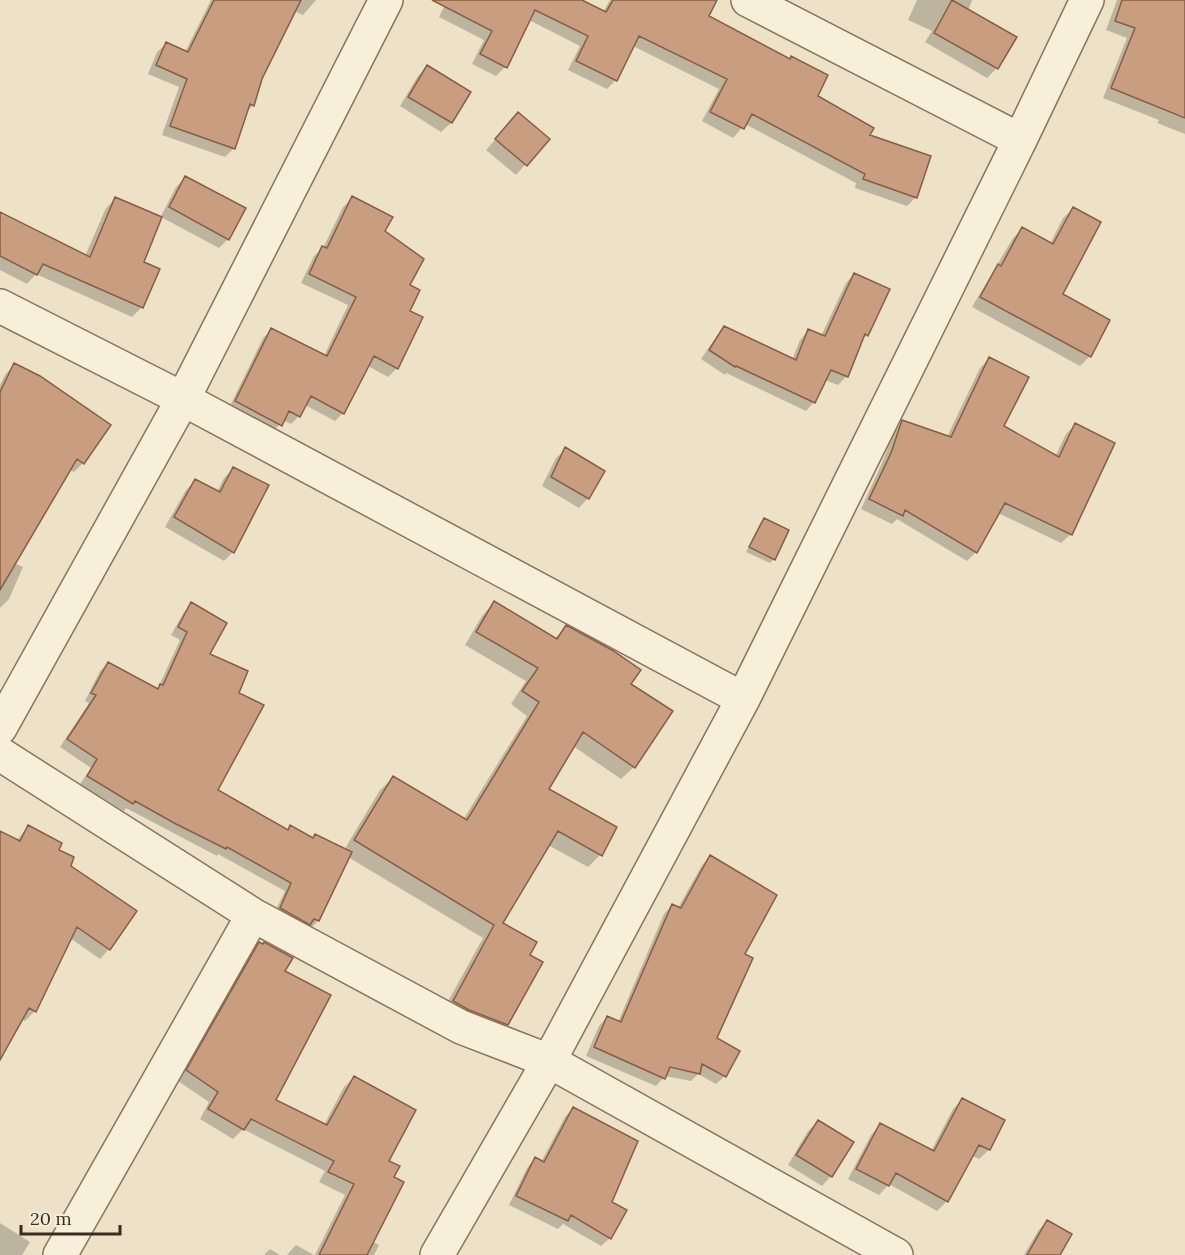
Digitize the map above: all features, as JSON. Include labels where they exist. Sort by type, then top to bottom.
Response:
[{"type":"street","points":[[0,728],[183,399],[386,0]]},
{"type":"street","points":[[748,0],[1020,140]]},
{"type":"street","points":[[438,1255],[549,1061],[743,699],[1087,0]]},
{"type":"street","points":[[0,306],[183,399],[743,699]]},
{"type":"street","points":[[0,754],[253,915],[461,1028],[549,1061],[896,1255]]},
{"type":"street","points":[[60,1255],[253,915]]},
{"type":"building","points":[[214,0],[301,0],[262,79],[254,106],[250,104],[235,149],[170,126],[187,79],[156,65],[166,42],[188,52]]},
{"type":"building","points":[[432,0],[582,0],[606,12],[613,0],[717,0],[709,16],[790,59],[791,56],[828,75],[818,96],[874,128],[870,135],[931,156],[917,198],[863,179],[865,174],[752,114],[744,129],[710,112],[727,79],[639,36],[617,81],[576,61],[588,36],[535,10],[507,68],[480,54],[492,31]]},
{"type":"building","points":[[952,0],[1017,37],[998,69],[934,33]]},
{"type":"building","points":[[1122,0],[1185,0],[1185,118],[1111,88],[1135,28],[1115,21]]},
{"type":"building","points":[[427,65],[471,92],[452,123],[408,97]]},
{"type":"building","points":[[518,112],[550,139],[527,166],[495,139]]},
{"type":"building","points":[[185,176],[246,208],[229,240],[169,207]]},
{"type":"building","points":[[352,196],[393,217],[385,231],[424,259],[410,285],[420,290],[410,311],[423,317],[398,369],[374,356],[344,414],[311,396],[300,417],[289,411],[282,426],[235,401],[271,328],[327,356],[356,297],[309,274],[322,246],[327,248]]},
{"type":"building","points":[[115,197],[162,217],[144,262],[160,269],[143,308],[43,264],[37,275],[0,256],[0,212],[90,257]]},
{"type":"building","points":[[1073,207],[1101,222],[1063,294],[1110,320],[1091,357],[980,297],[998,264],[1001,266],[1022,227],[1053,244]]},
{"type":"building","points":[[854,273],[890,289],[868,336],[865,334],[848,377],[831,370],[815,403],[735,367],[709,350],[724,326],[796,360],[808,329],[825,336]]},
{"type":"building","points":[[989,357],[1029,377],[1004,426],[1059,457],[1075,423],[1115,443],[1072,535],[1005,503],[977,553],[905,510],[903,516],[869,499],[891,453],[902,420],[951,437]]},
{"type":"building","points":[[14,363],[40,376],[111,425],[84,464],[77,459],[0,590],[0,392]]},
{"type":"building","points":[[565,447],[605,471],[589,499],[551,477]]},
{"type":"building","points":[[233,467],[269,485],[234,553],[174,517],[195,479],[220,492]]},
{"type":"building","points":[[764,518],[789,530],[775,560],[749,547]]},
{"type":"building","points":[[494,601],[557,639],[566,625],[612,650],[641,670],[631,684],[673,711],[635,768],[583,732],[549,789],[617,827],[602,856],[558,831],[503,923],[537,942],[530,955],[543,962],[508,1025],[469,1010],[453,1001],[494,925],[354,840],[393,776],[467,820],[539,702],[522,691],[538,668],[476,632]]},
{"type":"building","points":[[191,602],[227,623],[210,654],[248,671],[239,693],[264,705],[218,790],[288,830],[290,825],[313,838],[315,834],[352,852],[319,921],[314,919],[310,925],[280,908],[291,883],[227,847],[226,849],[176,824],[135,801],[133,804],[87,776],[97,759],[67,739],[96,695],[91,693],[108,662],[158,689],[160,684],[163,685],[187,632],[178,627]]},
{"type":"building","points":[[28,825],[62,843],[59,850],[74,857],[71,866],[137,911],[110,950],[77,927],[36,1012],[29,1008],[0,1060],[0,831],[20,841]]},
{"type":"building","points":[[710,855],[777,895],[745,954],[753,958],[717,1038],[740,1051],[726,1077],[702,1064],[700,1074],[670,1067],[665,1079],[594,1047],[607,1016],[621,1022],[672,904],[681,908]]},
{"type":"building","points":[[259,942],[263,944],[264,942],[293,958],[285,971],[331,995],[276,1100],[327,1125],[354,1076],[416,1110],[389,1161],[400,1166],[394,1177],[404,1182],[367,1255],[319,1255],[354,1184],[328,1172],[334,1161],[251,1119],[244,1130],[208,1109],[218,1092],[186,1070]]},
{"type":"building","points":[[962,1098],[1005,1120],[990,1150],[979,1145],[948,1202],[896,1173],[889,1186],[856,1169],[880,1123],[934,1151]]},
{"type":"building","points":[[573,1107],[638,1141],[612,1202],[627,1210],[611,1239],[571,1215],[568,1221],[516,1196],[535,1157],[544,1162]]},
{"type":"building","points":[[818,1120],[854,1142],[832,1177],[796,1155]]},
{"type":"building","points":[[1047,1220],[1072,1234],[1060,1255],[1027,1255]]}]
